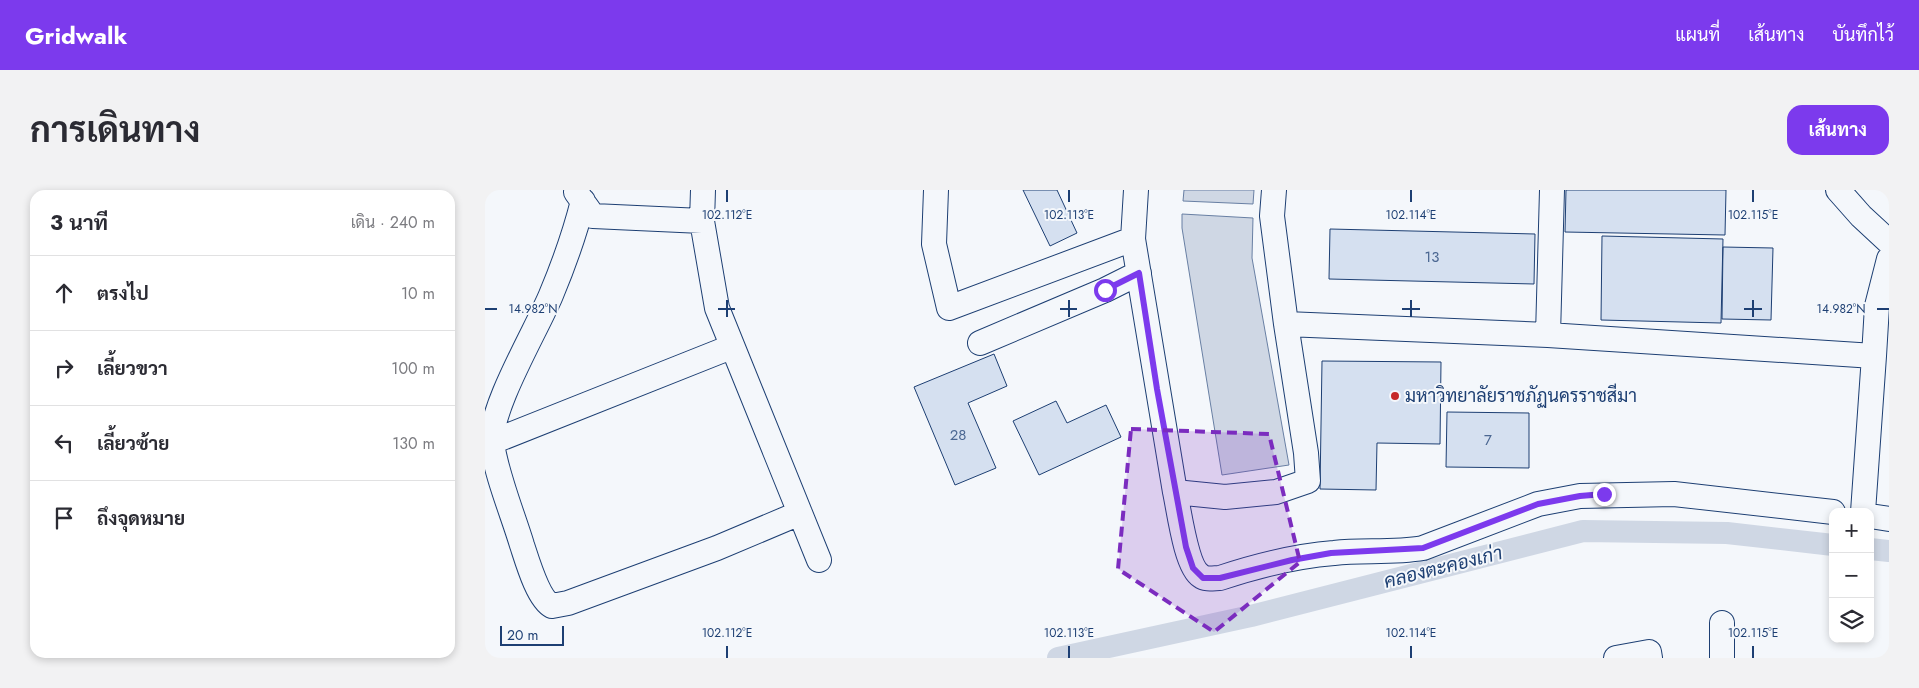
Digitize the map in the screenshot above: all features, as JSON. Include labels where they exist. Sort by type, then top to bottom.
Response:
[{"type":"street","points":[[703,190],[702,221],[717,308],[731,347],[819,560]]},
{"type":"street","points":[[936,190],[934,244],[949,308],[1133,239]]},
{"type":"street","points":[[1136,190],[1133,239],[1175,492],[1186,547],[1193,568],[1199,575],[1220,578],[1292,560],[1331,553],[1423,548],[1538,504],[1580,496],[1674,494],[1829,512]]},
{"type":"street","points":[[1175,492],[1225,496],[1276,492],[1308,481],[1307,453],[1286,324],[1272,216],[1274,190]]},
{"type":"street","points":[[1548,335],[1553,190]]},
{"type":"street","points":[[1839,190],[1861,216],[1889,242]]},
{"type":"street","points":[[579,196],[593,216],[702,221]]},
{"type":"street","points":[[579,196],[572,242],[551,296],[502,400],[494,427],[492,442],[501,480],[528,563],[545,600],[552,606],[568,603],[717,548],[800,513]]},
{"type":"street","points":[[1863,508],[1877,306],[1889,259]]},
{"type":"street","points":[[981,343],[1105,290],[1139,273]]},
{"type":"street","points":[[1286,324],[1548,335],[1874,356]]},
{"type":"street","points":[[492,442],[731,347]]},
{"type":"street","points":[[1874,517],[1889,519]]},
{"type":"street","points":[[1722,623],[1722,658]]},
{"type":"street","points":[[1616,658],[1649,652],[1650,658]]},
{"type":"highlighted area","points":[[1131,429],[1269,434],[1300,562],[1214,632],[1118,569]]},
{"type":"shaded area","points":[[1184,190],[1254,190],[1253,204],[1183,201]]},
{"type":"shaded area","points":[[1182,214],[1253,218],[1252,258],[1289,465],[1222,475],[1182,228]]},
{"type":"building","points":[[1023,190],[1057,190],[1077,233],[1050,246]]},
{"type":"building","points":[[1566,190],[1726,190],[1725,235],[1565,232]]},
{"type":"building","points":[[1330,229],[1535,234],[1534,284],[1329,279]]},
{"type":"building","points":[[1602,236],[1723,239],[1721,323],[1601,320]]},
{"type":"building","points":[[1723,247],[1773,248],[1771,320],[1722,319]]},
{"type":"building","points":[[994,354],[1007,386],[968,403],[996,468],[955,485],[914,387]]},
{"type":"building","points":[[1322,361],[1441,362],[1440,444],[1377,443],[1376,490],[1320,489]]},
{"type":"building","points":[[1056,401],[1067,423],[1106,405],[1121,437],[1039,475],[1013,421]]},
{"type":"building","points":[[1447,412],[1529,413],[1529,468],[1446,467]]},
{"type":"waterway","name":"คลองตะคองเก่า","points":[[1058,658],[1251,616],[1583,531],[1727,533],[1829,545]]},
{"type":"waterway","name":"คลองตะคองเก่า","points":[[1874,549],[1889,551]]},
{"type":"place","name":"มหาวิทยาลัยราชภัฏนครราชสีมา","points":[[1395,396]]},
{"type":"route","points":[[1105,290],[1139,273],[1157,389],[1186,547],[1193,568],[1203,578],[1220,578],[1292,560],[1331,553],[1423,548],[1538,504],[1558,499],[1604,494]]}]
